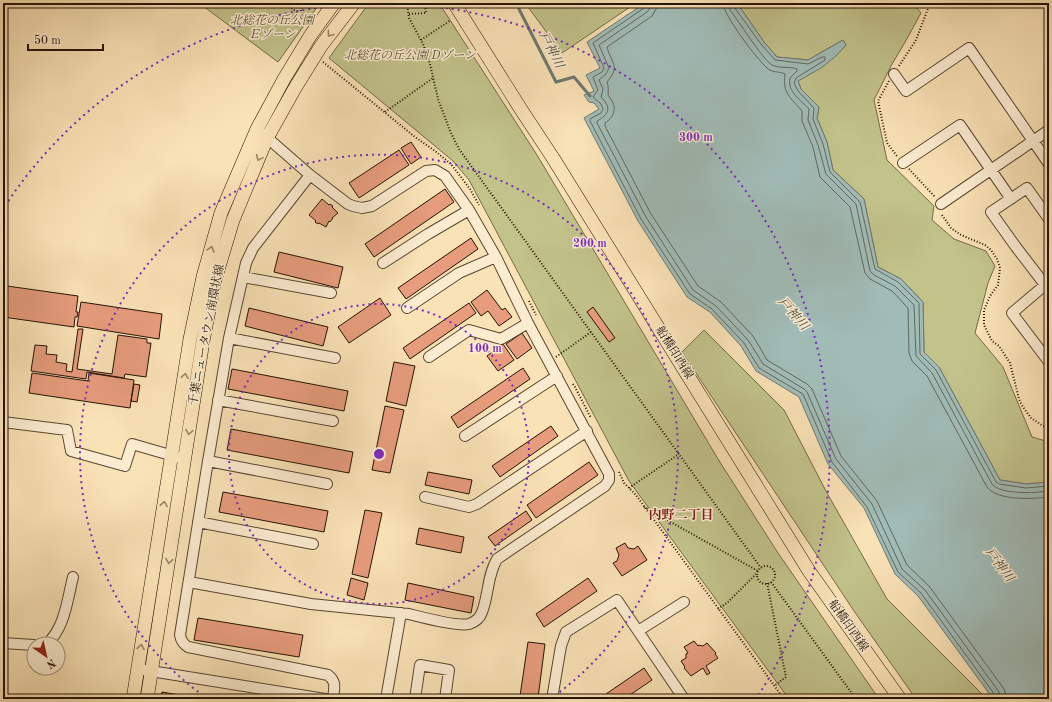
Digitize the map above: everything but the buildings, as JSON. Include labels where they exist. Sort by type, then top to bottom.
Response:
[{"type":"main road","name":"千葉ニュータウン南環状線","points":[[133,699],[190,339],[203,277],[221,213],[257,129],[284,79],[310,36],[334,3]]},
{"type":"main road","name":"千葉ニュータウン南環状線","points":[[147,699],[203,341],[215,280],[233,220],[268,138],[295,88],[321,46],[354,3]]},
{"type":"main road","name":"船橋印西線","points":[[454,3],[553,158],[809,571],[900,699]]},
{"type":"street","points":[[894,74],[906,91],[969,48],[1049,164]]},
{"type":"street","points":[[903,163],[960,125],[1011,199]]},
{"type":"street","points":[[189,582],[311,604],[401,613],[462,625],[469,624],[476,621],[482,612],[491,571],[497,559],[605,486],[609,480],[609,474],[528,323],[496,257],[446,176],[435,170],[422,172],[372,206],[362,208],[348,204],[310,175],[257,129]]},
{"type":"street","points":[[941,204],[1049,130]]},
{"type":"street","points":[[310,175],[253,248],[246,263],[229,338],[180,635],[181,639],[188,647],[328,674],[333,679],[334,683],[333,699]]},
{"type":"street","points":[[1049,219],[1027,188],[991,212],[1047,287],[1012,313],[1049,362]]},
{"type":"street","points":[[383,263],[468,210]]},
{"type":"street","points":[[407,308],[460,273],[496,257]]},
{"type":"street","points":[[243,277],[331,294]]},
{"type":"street","points":[[429,357],[469,330],[501,339],[528,323]]},
{"type":"street","points":[[229,338],[335,358]]},
{"type":"street","points":[[465,436],[557,376]]},
{"type":"street","points":[[218,400],[333,421]]},
{"type":"street","points":[[3,422],[67,430],[71,451],[125,466],[132,444],[185,459]]},
{"type":"street","points":[[425,497],[469,507],[477,504],[587,432]]},
{"type":"street","points":[[208,461],[326,484]]},
{"type":"street","points":[[198,522],[313,544]]},
{"type":"street","points":[[54,636],[61,624],[73,578]]},
{"type":"street","points":[[552,699],[561,646],[566,632],[617,600],[684,699]]},
{"type":"street","points":[[638,631],[684,602]]},
{"type":"street","points":[[386,699],[401,613]]},
{"type":"street","points":[[3,643],[26,644]]},
{"type":"street","points":[[415,699],[420,665],[450,670],[445,699]]},
{"type":"street","points":[[138,669],[325,699]]},
{"type":"path","points":[[284,3],[311,22]]},
{"type":"path","points":[[300,14],[302,6],[310,3],[316,6],[318,11]]},
{"type":"path","points":[[407,3],[408,14],[421,40],[430,64],[438,99],[450,131],[459,149],[761,568]]},
{"type":"path","points":[[408,14],[426,13],[425,3]]},
{"type":"path","points":[[928,3],[929,6],[916,40],[878,100],[887,143],[893,152],[941,204]]},
{"type":"path","points":[[421,40],[452,19]]},
{"type":"path","points":[[385,112],[433,78]]},
{"type":"path","points":[[942,215],[951,228],[961,235],[991,250],[997,259],[1000,268],[998,285],[987,304],[984,315],[984,325],[992,341],[999,346],[1010,363],[1019,399],[1023,407],[1031,418],[1049,428]]},
{"type":"path","points":[[556,357],[591,332]]},
{"type":"path","points":[[629,488],[679,454]]},
{"type":"path","points":[[643,506],[758,572],[760,581],[767,584],[772,582],[775,576],[773,570],[768,566],[761,568],[758,572],[728,602],[718,609]]},
{"type":"path","points":[[772,582],[856,699]]},
{"type":"path","points":[[767,584],[786,677],[774,686]]},
{"type":"path","points":[[849,699],[854,696]]},
{"type":"green space","name":"北総花の丘公園 Ｅゾーン","points":[[199,3],[320,3],[278,62]]},
{"type":"green space","name":"北総花の丘公園 Dゾーン","points":[[369,3],[439,3],[537,155],[718,459],[778,553],[879,699],[789,699],[629,481],[469,180],[453,161],[329,58]]},
{"type":"green space","points":[[525,3],[636,3],[562,53]]},
{"type":"green space","points":[[737,3],[916,3],[916,7],[921,13],[892,64],[874,100],[887,160],[934,206],[932,220],[954,239],[986,251],[995,266],[988,283],[975,333],[1003,367],[1032,437],[1049,442],[1049,482],[1026,484],[1000,480],[939,367],[924,352],[923,302],[901,279],[878,267],[864,199],[833,170],[827,142],[817,118],[819,107],[801,89],[798,81],[835,56],[846,45],[843,40],[808,60],[777,57],[764,42]]},
{"type":"green space","points":[[704,330],[784,410],[827,493],[887,599],[987,699],[916,699],[854,611],[682,352]]},
{"type":"water","points":[[645,3],[737,3],[764,42],[777,57],[808,60],[843,40],[846,45],[836,56],[821,68],[798,81],[801,89],[819,107],[817,118],[827,142],[833,170],[864,199],[878,267],[901,279],[923,302],[924,352],[939,367],[1000,480],[1026,484],[1049,482],[1049,699],[993,699],[918,596],[895,574],[864,508],[828,464],[799,397],[756,371],[741,346],[710,312],[687,297],[638,221],[584,118],[599,109],[594,103],[589,102],[584,95],[594,91],[586,75],[600,68],[587,42]]},
{"type":"waterway","name":"戸神川","points":[[519,9],[556,82],[574,77],[590,96]]},
{"type":"district","name":"内野二丁目","points":[[681,515]]}]
